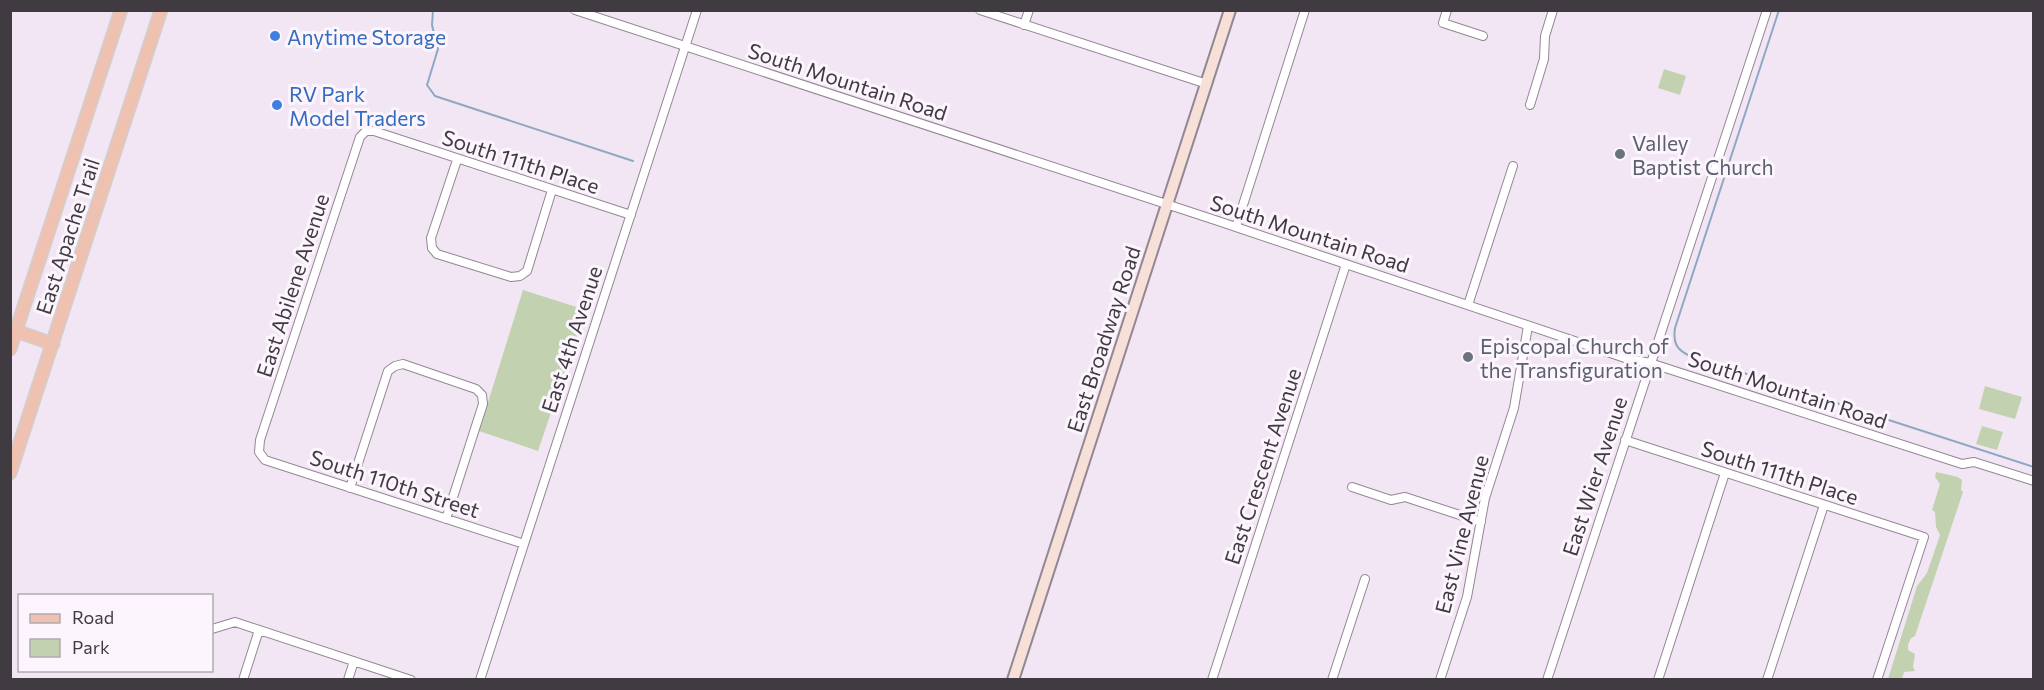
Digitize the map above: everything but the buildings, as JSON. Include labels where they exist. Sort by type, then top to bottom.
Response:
[{"type":"main road","name":"East Apache Trail","points":[[10,349],[121,10]]},
{"type":"main road","name":"East Apache Trail","points":[[10,473],[161,10]]},
{"type":"main road","name":"East Broadway Road","points":[[1013,680],[1230,10]]},
{"type":"main road","points":[[16,331],[52,344]]},
{"type":"street","name":"South Mountain Road","points":[[576,10],[1167,204],[1625,358],[1650,363],[1962,464],[1974,462],[2034,481]]},
{"type":"street","name":"East 4th Avenue","points":[[480,680],[697,10]]},
{"type":"street","points":[[980,10],[1207,84]]},
{"type":"street","points":[[1024,25],[1029,10]]},
{"type":"street","points":[[1236,227],[1305,10]]},
{"type":"street","points":[[1447,10],[1443,23],[1483,36]]},
{"type":"street","points":[[1530,105],[1544,59],[1545,36],[1553,10]]},
{"type":"street","name":"East Wier Avenue","points":[[1547,680],[1767,10]]},
{"type":"street","name":"South 111th Place","points":[[366,131],[374,131],[631,215]]},
{"type":"street","name":"East Abilene Avenue","points":[[259,452],[260,440],[360,137],[366,131]]},
{"type":"street","points":[[457,160],[431,238],[432,248],[437,254],[511,278],[527,271],[552,190]]},
{"type":"street","points":[[1468,305],[1513,166]]},
{"type":"street","name":"East Crescent Avenue","points":[[1212,680],[1346,264]]},
{"type":"street","name":"East Vine Avenue","points":[[1440,680],[1467,597],[1485,498],[1514,408],[1528,326]]},
{"type":"street","points":[[350,488],[387,372],[403,364],[476,389],[482,395],[483,404],[446,519]]},
{"type":"street","name":"South 111th Place","points":[[1625,440],[1924,537],[1877,680]]},
{"type":"street","name":"South 110th Street","points":[[259,452],[265,460],[524,544]]},
{"type":"street","points":[[1658,680],[1725,473]]},
{"type":"street","points":[[1352,487],[1391,500],[1405,497],[1481,522]]},
{"type":"street","points":[[1767,680],[1824,505]]},
{"type":"street","points":[[1332,680],[1365,579]]},
{"type":"street","points":[[213,629],[235,622],[411,680]]},
{"type":"street","points":[[243,680],[259,630]]},
{"type":"street","points":[[348,680],[354,661]]},
{"type":"green space","points":[[1664,69],[1686,76],[1680,95],[1658,88]]},
{"type":"green space","points":[[523,290],[586,310],[538,451],[479,431]]},
{"type":"green space","points":[[1985,386],[2022,397],[2015,419],[1979,409]]},
{"type":"green space","points":[[1982,426],[2003,432],[1997,450],[1976,444]]},
{"type":"green space","points":[[1936,472],[1958,477],[1962,480],[1961,490],[1963,492],[1915,636],[1911,638],[1908,645],[1908,650],[1915,654],[1913,667],[1915,671],[1904,672],[1902,679],[1888,679],[1917,586],[1927,573],[1940,535],[1936,527],[1935,512],[1932,510],[1940,484],[1935,477]]},
{"type":"waterway","points":[[433,10],[432,25],[438,49],[427,85],[435,96],[633,161]]},
{"type":"waterway","points":[[1779,10],[1675,328],[1676,344],[1688,355],[2034,467]]},
{"type":"place","name":"Anytime Storage","points":[[275,36]]},
{"type":"place","name":"RV Park Model Traders","points":[[277,105]]},
{"type":"place","name":"Valley Baptist Church","points":[[1620,154]]},
{"type":"place","name":"Episcopal Church of the Transfiguration","points":[[1468,357]]}]
